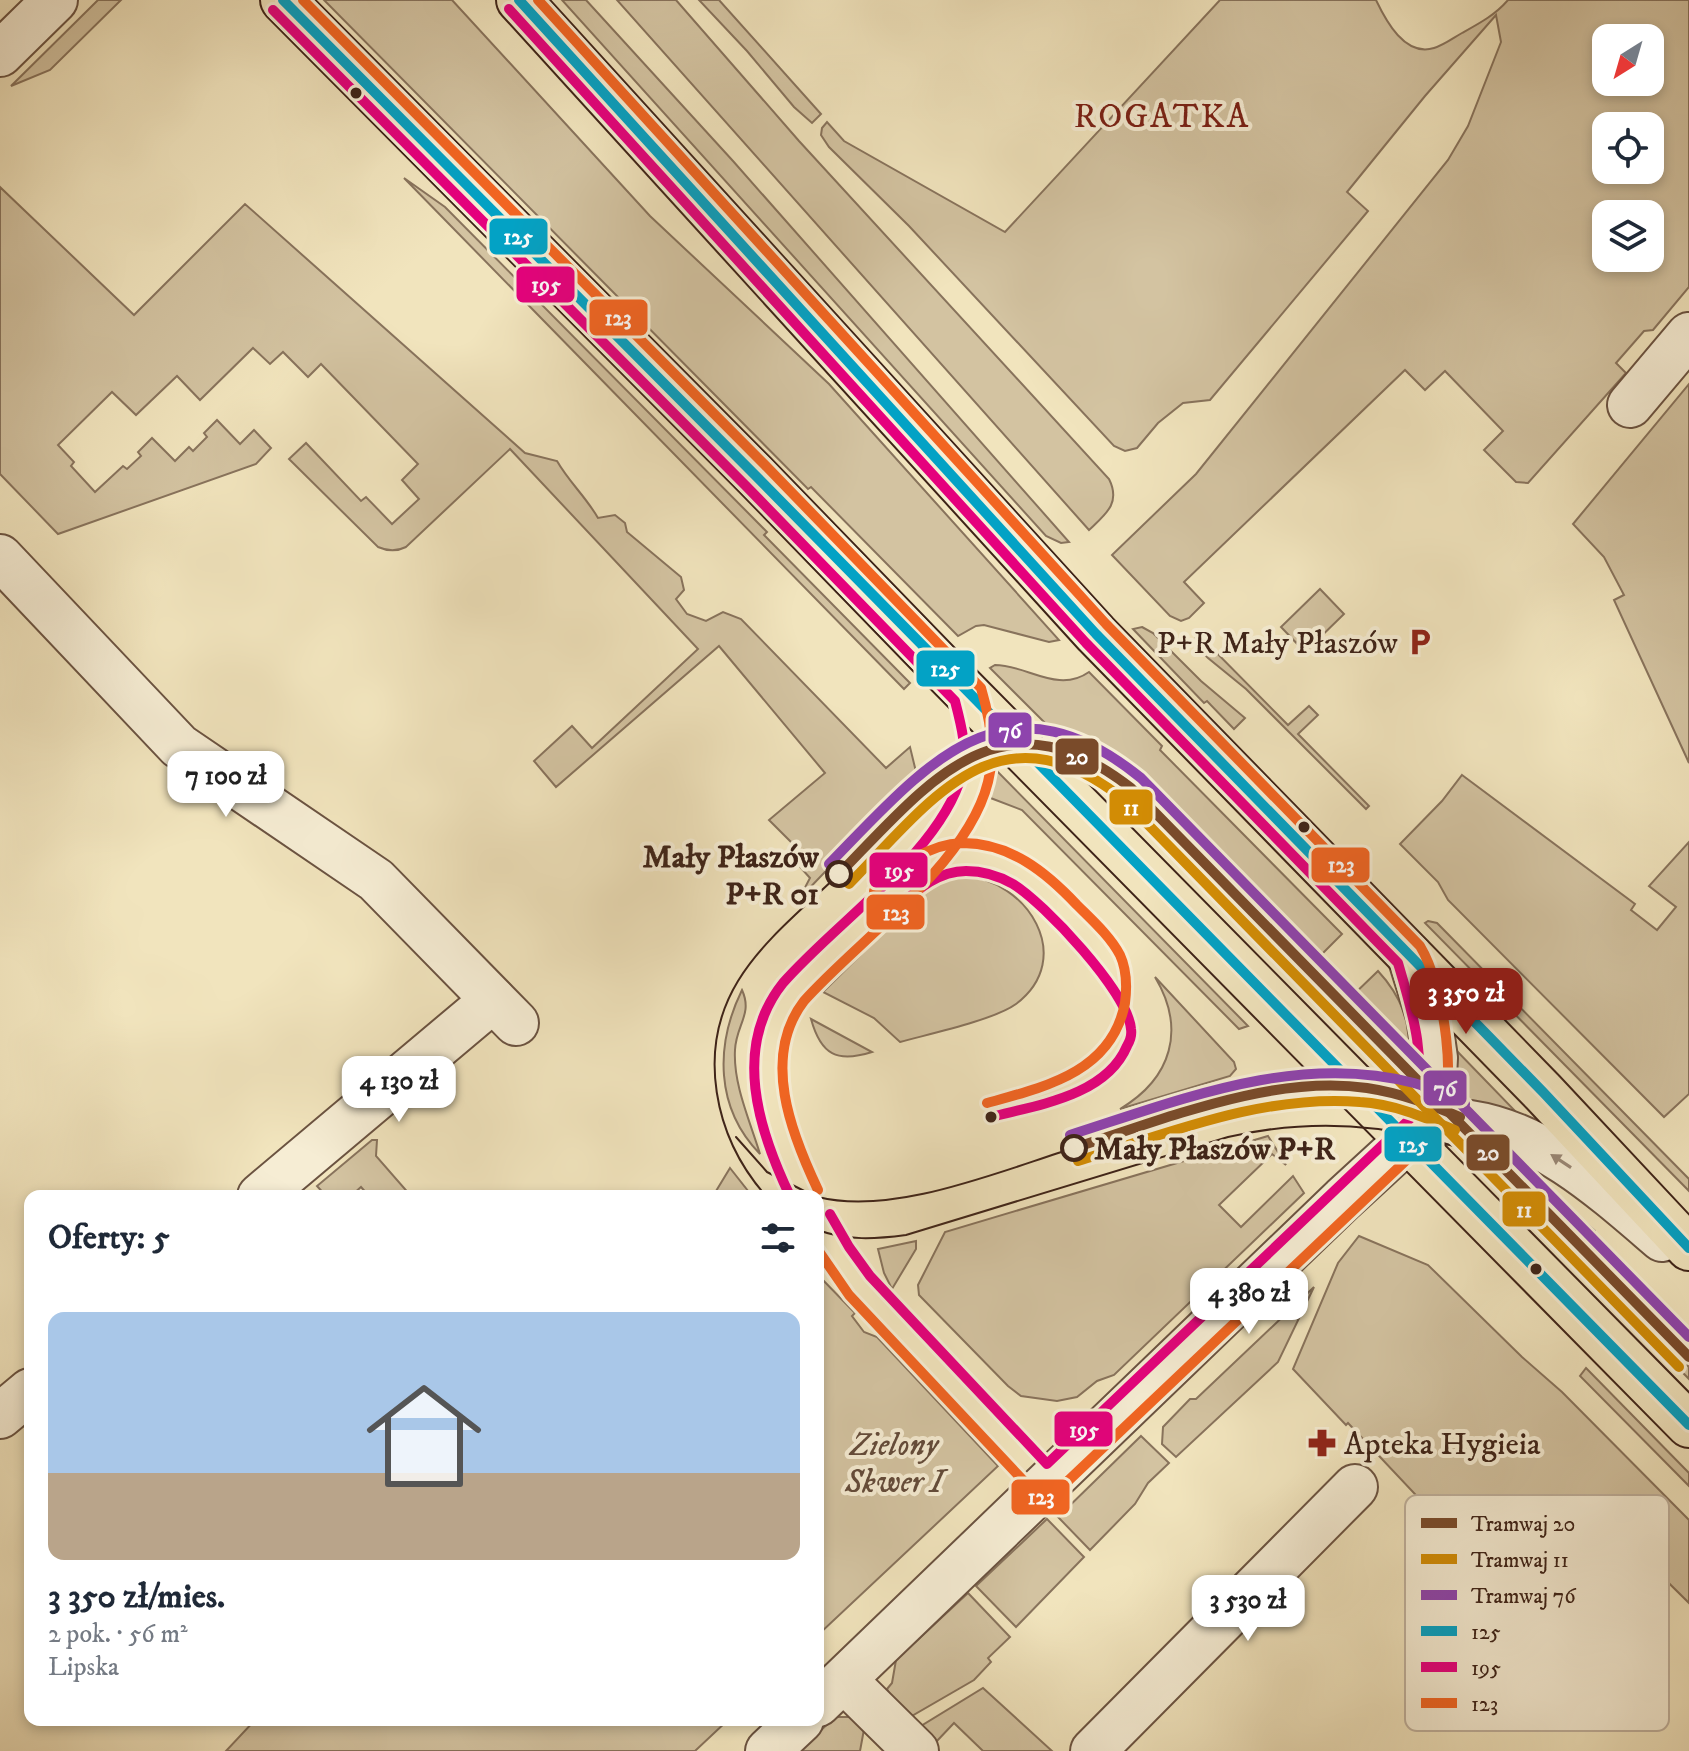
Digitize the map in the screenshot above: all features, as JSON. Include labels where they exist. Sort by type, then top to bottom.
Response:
[{"type":"main road","points":[[283,0],[733,453],[1417,1132],[1689,1425]]},
{"type":"main road","points":[[519,0],[1096,634],[1689,1248]]},
{"type":"street","points":[[0,54],[55,0]]},
{"type":"street","points":[[1630,405],[1689,335]]},
{"type":"street","points":[[0,557],[179,746],[376,880],[505,1011],[268,1190]]},
{"type":"street","points":[[916,1751],[831,1692],[1417,1132],[1433,1095],[1435,1058],[1429,1017],[1410,956]]},
{"type":"street","points":[[1417,1132],[1472,1123],[1526,1140],[1563,1161],[1689,1260]]},
{"type":"street","points":[[0,1416],[24,1396]]},
{"type":"street","points":[[1093,1751],[1355,1487]]},
{"type":"street","points":[[768,1751],[795,1726]]},
{"type":"green space","points":[[98,0],[121,0],[50,70],[11,86]]},
{"type":"green space","points":[[324,0],[452,0],[650,216],[829,384],[1059,640],[1049,642],[984,625],[958,636],[811,487],[808,489]]},
{"type":"green space","points":[[562,0],[586,0],[733,161],[1069,542],[1061,543],[1046,536]]},
{"type":"green space","points":[[617,0],[676,0],[799,141],[1109,479],[1113,495],[1110,508],[1089,530]]},
{"type":"green space","points":[[699,0],[719,0],[821,114],[812,123],[794,107]]},
{"type":"green space","points":[[1220,0],[1376,0],[1398,35],[1414,47],[1424,49],[1441,45],[1475,26],[1508,0],[1689,0],[1689,287],[1653,330],[1644,331],[1616,363],[1626,373],[1528,483],[1516,482],[1484,450],[1503,431],[1445,371],[1425,390],[1405,370],[1184,582],[1204,603],[1189,618],[1181,621],[1170,616],[1112,555],[1196,474],[1448,160],[1468,126],[1501,42],[1496,15],[1347,192],[1368,211],[1210,400],[1183,403],[1158,423],[1137,448],[1125,451],[1114,446],[909,226],[829,147],[821,135],[822,128],[827,122],[844,141],[1005,232]]},
{"type":"green space","points":[[404,178],[445,207],[767,532],[764,535],[910,683],[904,689]]},
{"type":"green space","points":[[0,187],[134,315],[245,204],[525,453],[557,461],[598,518],[615,515],[625,523],[627,532],[681,577],[684,590],[676,599],[687,614],[706,621],[723,612],[741,619],[886,768],[910,747],[917,776],[799,899],[810,878],[792,858],[798,849],[769,820],[825,773],[719,646],[556,787],[534,761],[572,726],[592,748],[698,649],[510,449],[406,547],[392,550],[378,547],[289,459],[306,443],[361,501],[366,497],[392,524],[419,499],[402,480],[418,464],[321,364],[308,377],[283,352],[270,364],[253,348],[200,400],[177,376],[136,415],[112,392],[58,445],[74,462],[71,466],[95,492],[123,466],[127,469],[141,456],[138,452],[152,438],[175,461],[189,447],[193,451],[207,437],[204,433],[217,420],[240,444],[254,430],[271,448],[256,464],[58,534],[0,474]]},
{"type":"green space","points":[[1689,384],[1689,763],[1614,600],[1624,595],[1604,557],[1573,524]]},
{"type":"green space","points":[[1320,589],[1344,614],[1305,652],[1281,627]]},
{"type":"green space","points":[[1142,627],[1153,633],[1201,681],[1245,718],[1234,729],[1207,701],[1204,703],[1133,629]]},
{"type":"green space","points":[[1198,634],[1288,725],[1309,706],[1318,715],[1298,734],[1369,806],[1366,809],[1246,689],[1197,647],[1195,638]]},
{"type":"green space","points":[[995,665],[1066,680],[1089,672],[1162,746],[1160,750],[1342,934],[1314,962],[1139,784],[1098,752],[1060,738],[990,668]]},
{"type":"green space","points":[[1089,769],[1125,795],[1299,976],[1295,979]]},
{"type":"green space","points":[[994,770],[1248,1026],[1239,1029],[1022,810],[988,797]]},
{"type":"green space","points":[[1462,775],[1635,904],[1631,910],[1657,930],[1676,907],[1649,886],[1689,842],[1689,1094],[1664,1117],[1448,900],[1438,882],[1400,844],[1442,801]]},
{"type":"green space","points":[[963,876],[986,880],[1007,891],[1024,906],[1036,924],[1043,944],[1042,965],[1034,985],[1016,1004],[977,1021],[900,1042],[874,1018],[823,992],[922,894],[941,881]]},
{"type":"green space","points":[[1425,923],[1437,923],[1689,1179],[1689,1191]]},
{"type":"green space","points":[[1378,971],[1401,1004],[1417,1067],[1350,998]]},
{"type":"green space","points":[[1155,977],[1234,1062],[1236,1069],[1230,1076],[1120,1109],[1152,1083],[1169,1051],[1170,1015]]},
{"type":"green space","points":[[742,990],[746,1006],[736,1041],[735,1063],[743,1102],[760,1154],[734,1117],[724,1075],[727,1032]]},
{"type":"green space","points":[[1335,1012],[1406,1085],[1402,1088],[1332,1016]]},
{"type":"green space","points":[[811,1019],[872,1052],[849,1057],[832,1053],[820,1041]]},
{"type":"green space","points":[[1454,1048],[1520,1116],[1468,1109],[1451,1093]]},
{"type":"green space","points":[[1268,1136],[1286,1165],[1272,1154],[1219,1205],[1241,1227],[1293,1176],[1304,1193],[1114,1375],[1097,1381],[1077,1397],[1057,1401],[1021,1396],[919,1295],[918,1285],[945,1232]]},
{"type":"green space","points":[[372,1140],[377,1140],[376,1156],[406,1190],[364,1190],[361,1187],[358,1190],[321,1190],[317,1186]]},
{"type":"green space","points":[[1478,1164],[1496,1169],[1689,1367],[1689,1379],[1525,1212],[1527,1209],[1524,1205],[1521,1207]]},
{"type":"green space","points":[[730,1168],[747,1190],[717,1190]]},
{"type":"green space","points":[[1359,1236],[1428,1265],[1562,1392],[1664,1495],[1416,1495],[1293,1369],[1338,1263]]},
{"type":"green space","points":[[916,1241],[916,1249],[892,1289],[878,1249]]},
{"type":"green space","name":"Zielony Skwer I","points":[[824,1281],[855,1313],[852,1316],[864,1332],[877,1337],[998,1466],[824,1629]]},
{"type":"green space","points":[[1314,1287],[1278,1362],[1176,1457],[1162,1444],[1163,1427]]},
{"type":"green space","points":[[1586,1368],[1689,1473],[1689,1486],[1580,1376]]},
{"type":"green space","points":[[1141,1436],[1169,1463],[1090,1550],[1058,1517]]},
{"type":"green space","points":[[1669,1500],[1689,1520],[1689,1603],[1669,1583]]},
{"type":"green space","points":[[1047,1519],[1084,1557],[1016,1627],[976,1586]]},
{"type":"green space","points":[[968,1593],[1010,1637],[988,1658],[991,1662],[974,1680],[910,1717],[892,1699],[887,1689],[892,1683],[896,1660]]},
{"type":"green space","points":[[983,1688],[1052,1751],[983,1751],[954,1723],[936,1742],[921,1726]]},
{"type":"green space","points":[[835,1717],[850,1717],[865,1724],[860,1751],[799,1751]]},
{"type":"green space","points":[[249,1726],[722,1726],[695,1751],[226,1751]]},
{"type":"tram line","name":"76","points":[[829,864],[899,793],[934,764],[969,742],[1007,730],[1048,730],[1092,746],[1141,778],[1689,1337]]},
{"type":"tram line","name":"20","points":[[839,874],[904,807],[936,779],[970,758],[1005,746],[1043,745],[1085,759],[1131,788],[1689,1357]]},
{"type":"tram line","name":"11","points":[[849,884],[910,821],[970,773],[1003,760],[1039,759],[1078,771],[1122,798],[1679,1367]]},
{"type":"tram line","points":[[761,1190],[748,1173],[723,1120],[715,1064],[717,1035],[725,1008],[748,966],[785,924],[839,874]]},
{"type":"tram line","name":"76","points":[[1070,1135],[1240,1084],[1327,1073],[1370,1075],[1414,1083],[1465,1104]]},
{"type":"tram line","name":"20","points":[[1074,1148],[1218,1102],[1256,1093],[1331,1085],[1379,1090],[1460,1117]]},
{"type":"tram line","name":"11","points":[[1078,1161],[1217,1118],[1288,1104],[1324,1101],[1385,1105],[1455,1130]]},
{"type":"tram line","points":[[824,1232],[862,1238],[906,1235],[1228,1137],[1277,1129],[1327,1126],[1376,1129],[1424,1138],[1470,1152],[1514,1172],[1556,1199],[1595,1231]]},
{"type":"tram line","points":[[736,1137],[767,1172],[802,1190]]},
{"type":"tram line","points":[[824,1198],[880,1201],[913,1196],[981,1179],[1074,1148]]},
{"type":"transit line","name":"125","points":[[283,0],[1689,1425]]},
{"type":"transit line","name":"123","points":[[303,0],[765,465],[981,688],[992,751],[981,804],[940,866],[804,1001],[791,1023],[784,1046],[782,1070],[785,1095],[798,1144],[818,1190]]},
{"type":"transit line","name":"125","points":[[519,0],[1096,634],[1543,1092],[1689,1248]]},
{"type":"transit line","name":"123","points":[[538,0],[1106,624],[1420,946],[1429,963],[1442,1011],[1448,1065],[1447,1090],[1444,1113],[1437,1131],[1051,1497],[1043,1498],[1036,1494],[849,1295],[824,1259]]},
{"type":"transit line","name":"195","points":[[509,9],[1086,643],[1398,963],[1409,1002],[1419,1056],[1414,1115],[1047,1464],[870,1276],[830,1214]]},
{"type":"transit line","name":"195","points":[[273,10],[955,701],[964,756],[962,774],[950,803],[910,859],[783,983],[767,1008],[758,1034],[754,1061],[760,1116],[787,1190]]},
{"type":"transit line","name":"123","points":[[874,891],[925,852],[963,843],[996,848],[1026,862],[1053,881],[1100,928],[1120,955],[1126,979],[1125,1003],[1118,1026],[1106,1045],[1091,1061],[1053,1083],[987,1103]]},
{"type":"transit line","name":"195","points":[[893,911],[926,884],[955,872],[972,871],[1002,879],[1027,894],[1063,928],[1101,972],[1126,1013],[1131,1029],[1130,1040],[1117,1063],[1103,1076],[1068,1096],[991,1117]]},
{"type":"place","name":"P+R Mały Płaszów","points":[[1420,642]]},
{"type":"place","name":"Mały Płaszów P+R 01","points":[[839,874]]},
{"type":"place","name":"Mały Płaszów P+R","points":[[1074,1148]]},
{"type":"place","name":"Apteka Hygieia","points":[[1322,1443]]},
{"type":"district","name":"ROGATKA","points":[[1162,115]]}]
